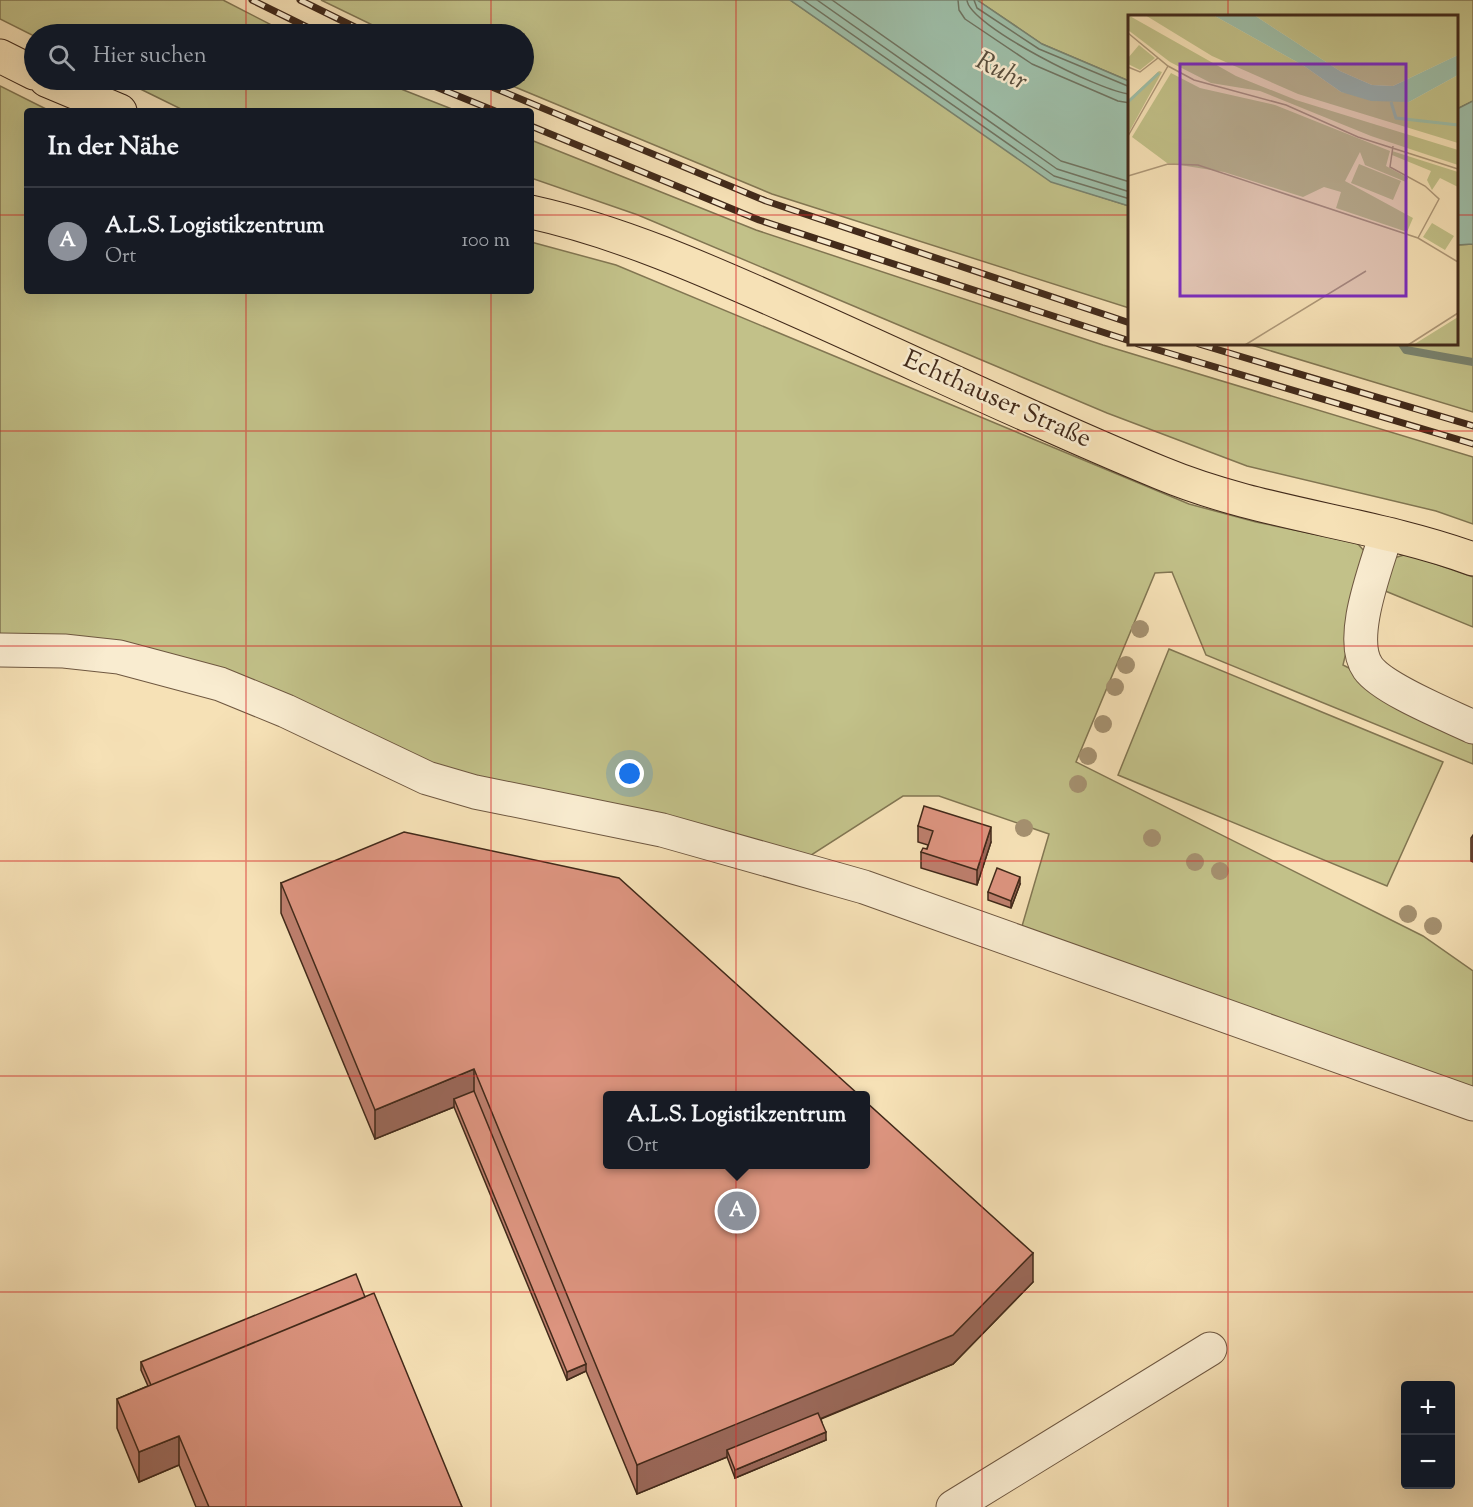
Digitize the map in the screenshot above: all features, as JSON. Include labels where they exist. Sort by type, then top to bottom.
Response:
[{"type":"main road","points":[[0,56],[24,69]]},
{"type":"main road","points":[[70,90],[113,108]]},
{"type":"main road","name":"Echthauser Straße","points":[[534,213],[554,217],[692,264],[1173,478],[1260,507],[1386,534],[1473,559]]},
{"type":"lane","points":[[1386,534],[1366,601],[1362,624],[1362,655],[1368,669],[1382,681],[1473,727]]},
{"type":"lane","points":[[0,650],[64,651],[119,657],[220,684],[286,711],[427,778],[475,792],[662,830],[864,887],[1473,1104]]},
{"type":"lane","points":[[953,1507],[1210,1348]]},
{"type":"shaded area","points":[[0,0],[223,0],[270,24],[24,24],[24,31],[0,19]]},
{"type":"shaded area","points":[[321,0],[790,0],[1051,181],[1128,206],[1128,308],[772,194],[522,90],[534,90],[534,24],[370,24]]},
{"type":"shaded area","points":[[977,0],[1473,0],[1473,101],[1458,108],[1458,15],[1128,15],[1128,81],[1042,44]]},
{"type":"shaded area","points":[[0,86],[44,108],[24,108],[24,294],[534,294],[534,243],[616,265],[1189,504],[1256,522],[1357,543],[1366,553],[1367,562],[1343,665],[1473,730],[1473,764],[1206,655],[1172,572],[1155,573],[1076,762],[1423,936],[1473,971],[1473,1092],[1020,933],[1049,834],[939,796],[903,796],[802,861],[468,781],[289,702],[0,642]]},
{"type":"shaded area","points":[[142,90],[403,90],[449,108],[179,108]]},
{"type":"shaded area","points":[[534,141],[756,230],[1103,345],[1473,457],[1473,524],[1436,511],[1247,466],[1107,413],[638,215],[534,179]]},
{"type":"shaded area","points":[[1473,244],[1473,412],[1251,345],[1458,345],[1458,245]]},
{"type":"shaded area","points":[[1407,554],[1473,577],[1473,627],[1378,588],[1394,558]]},
{"type":"shaded area","points":[[1169,649],[1443,762],[1387,886],[1118,775]]},
{"type":"water","name":"Ruhr","points":[[790,0],[977,0],[1042,44],[1128,81],[1128,206],[1051,182]]},
{"type":"water","points":[[1473,101],[1473,244],[1458,245],[1458,108]]},
{"type":"building","points":[[924,806],[991,827],[977,870],[921,852],[923,848],[927,849],[933,831],[918,826]]},
{"type":"building","points":[[404,832],[619,878],[855,1091],[603,1091],[603,1169],[870,1169],[870,1106],[1033,1253],[953,1335],[637,1465],[474,1069],[375,1110],[281,883]]},
{"type":"building","points":[[997,868],[1020,877],[1011,901],[988,892]]},
{"type":"building","points":[[474,1091],[586,1364],[567,1372],[454,1099]]},
{"type":"building","points":[[356,1274],[365,1297],[151,1385],[141,1362]]},
{"type":"building","points":[[374,1293],[462,1507],[209,1507],[179,1436],[139,1452],[117,1399]]},
{"type":"building","points":[[818,1413],[826,1432],[735,1470],[727,1450]]},
{"type":"waterway","points":[[1403,345],[1406,350],[1473,362]]},
{"type":"railway","points":[[252,0],[301,24]]},
{"type":"railway","points":[[300,0],[349,24]]},
{"type":"railway","points":[[444,90],[488,108]]},
{"type":"railway","points":[[499,90],[766,201],[1128,322]]},
{"type":"railway","points":[[534,127],[759,220],[1128,340]]},
{"type":"railway","points":[[1141,345],[1473,444]]},
{"type":"railway","points":[[1202,345],[1473,426]]},
{"type":"place","name":"A.L.S. Logistikzentrum","points":[[737,1211]]}]
